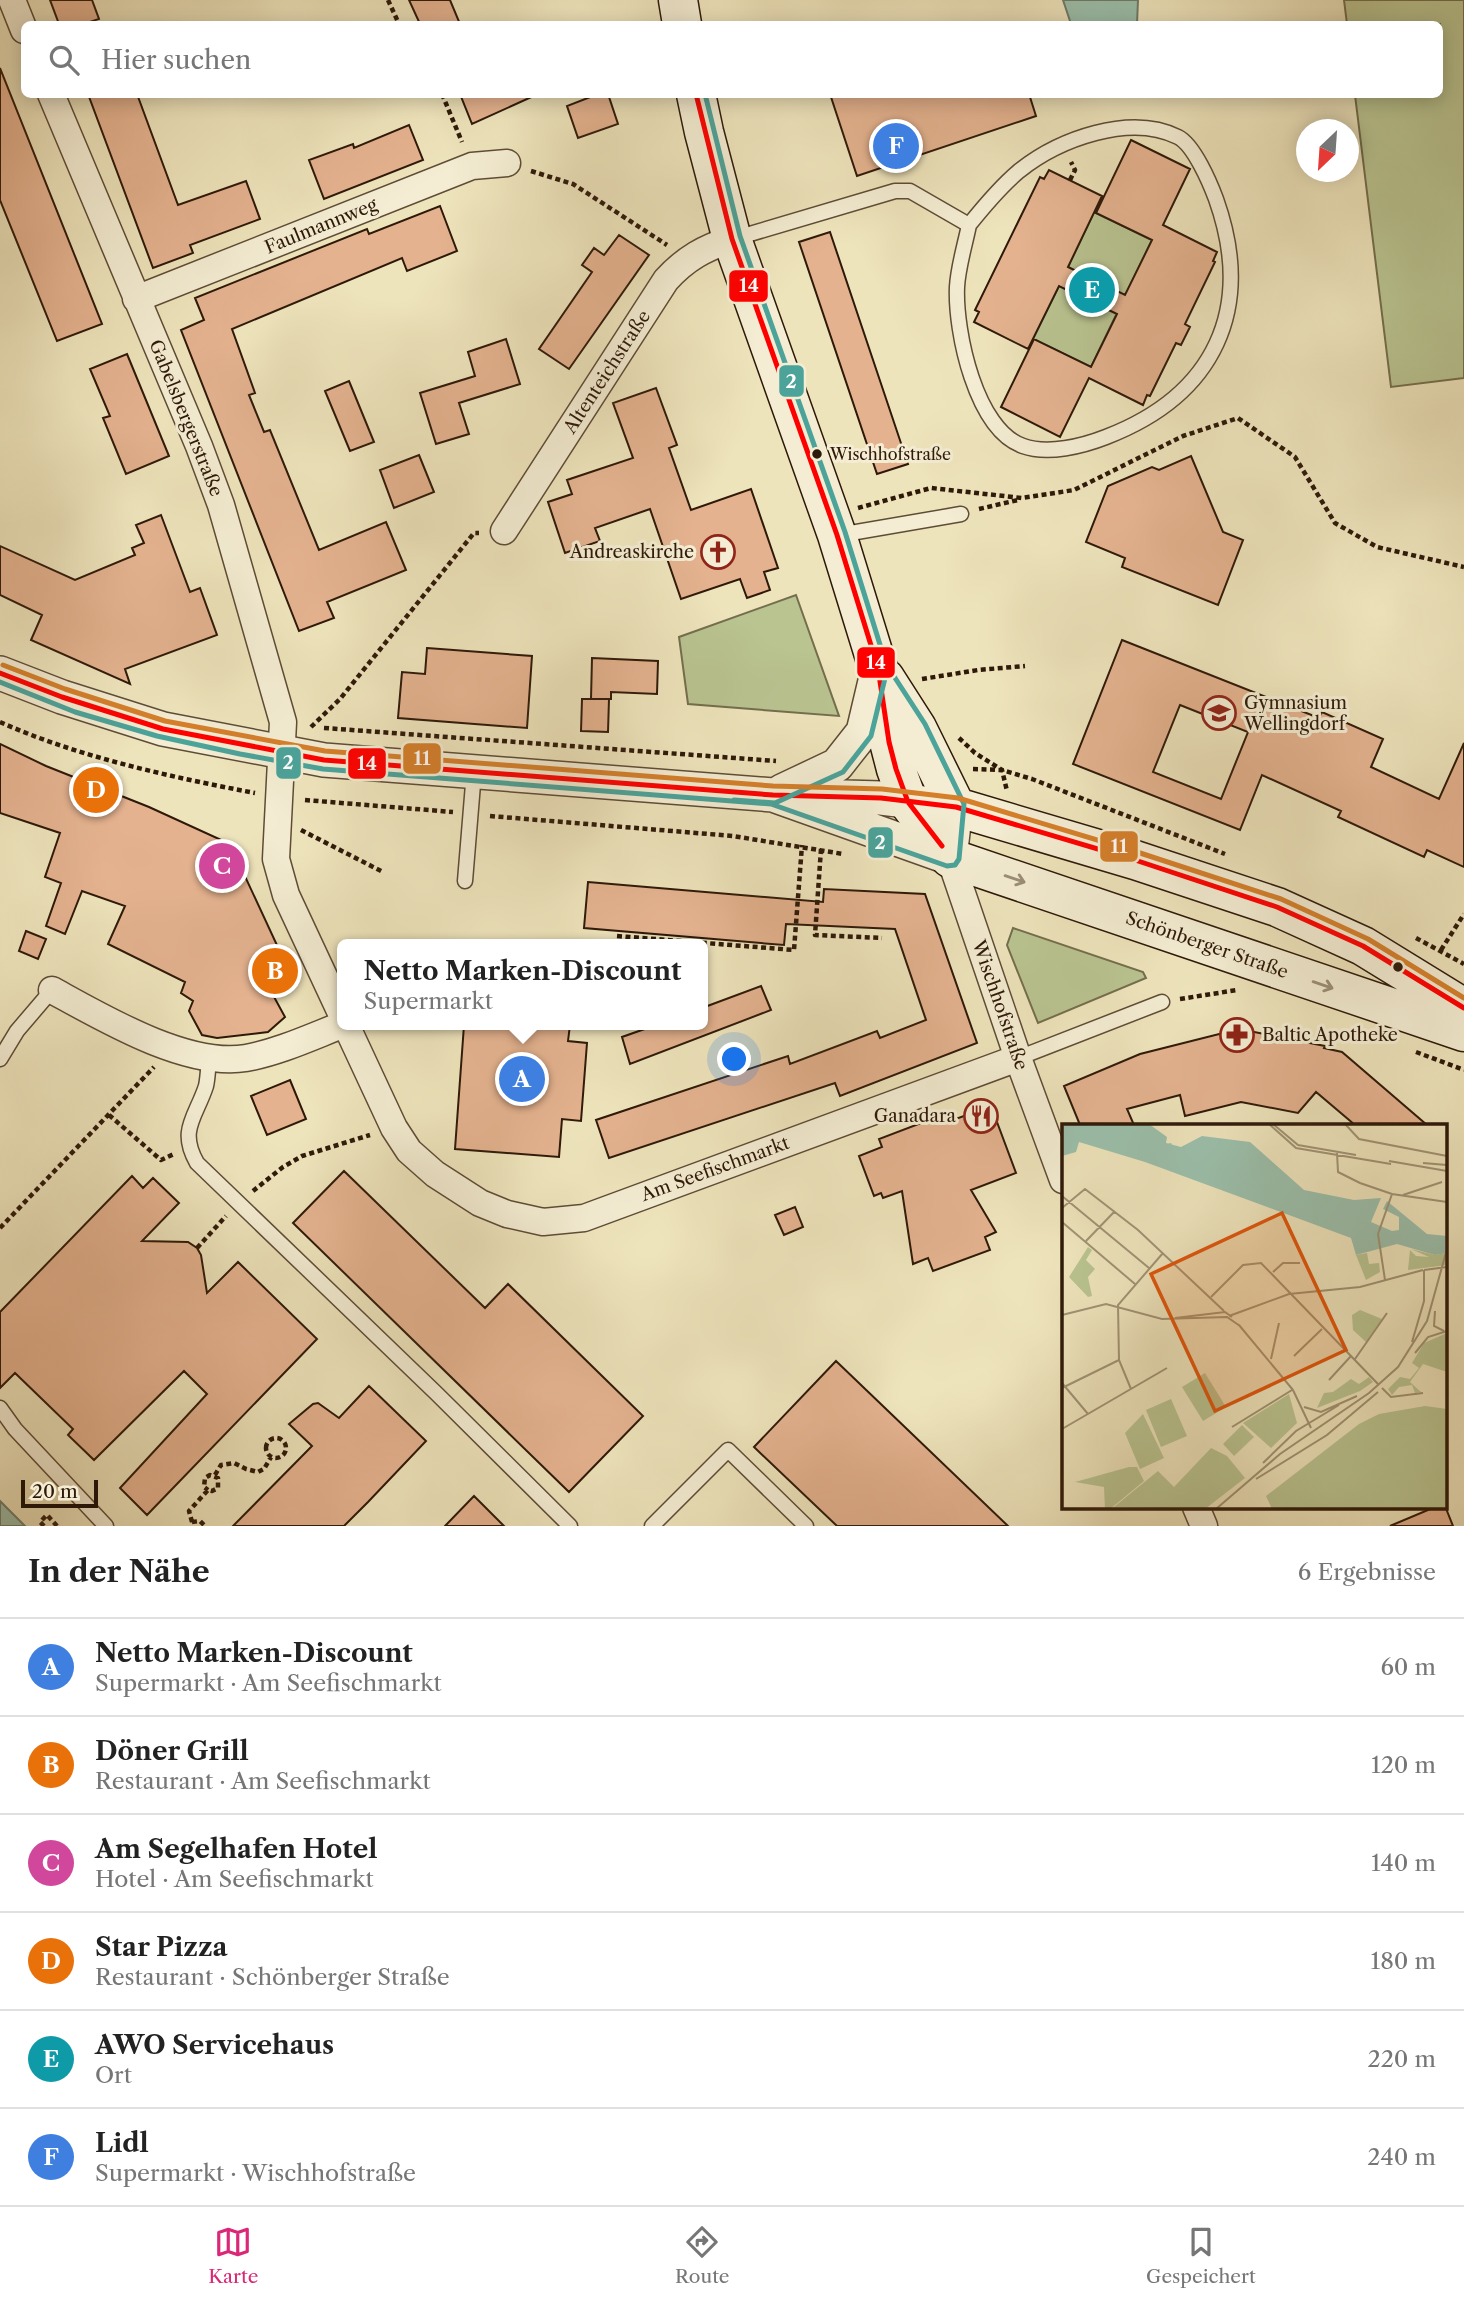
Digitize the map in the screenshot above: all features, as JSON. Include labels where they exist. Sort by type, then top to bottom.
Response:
[{"type":"main road","points":[[678,0],[682,21]]},
{"type":"main road","name":"Wischhofstraße","points":[[697,98],[732,239],[834,525],[878,667],[889,742],[908,802],[950,858]]},
{"type":"main road","points":[[878,667],[917,728],[956,807]]},
{"type":"main road","name":"Schönberger Straße","points":[[956,807],[1135,860],[1277,907],[1363,946],[1464,1008]]},
{"type":"main road","name":"Schönberger Straße","points":[[950,858],[1464,1032]]},
{"type":"street","points":[[12,0],[21,22]]},
{"type":"street","name":"Gabelsbergerstraße","points":[[53,98],[200,446],[221,505],[283,738]]},
{"type":"street","name":"Faulmannweg","points":[[136,299],[472,166],[507,163]]},
{"type":"street","name":"Altenteichstraße","points":[[504,531],[666,281],[688,258],[706,247],[732,239]]},
{"type":"street","name":"Schönberger Straße","points":[[773,795],[837,765],[863,732],[878,667]]},
{"type":"street","name":"Schönberger Straße","points":[[0,673],[62,697],[163,729],[283,738],[324,760],[773,795],[881,798],[956,807]]},
{"type":"street","points":[[283,738],[276,859],[286,895],[337,1004]]},
{"type":"street","name":"Schönberger Straße","points":[[773,795],[950,858]]},
{"type":"street","points":[[950,858],[956,807]]},
{"type":"street","name":"Wischhofstraße","points":[[950,858],[1062,1177]]},
{"type":"street","name":"Am Seefischmarkt","points":[[52,990],[102,1017],[171,1048],[209,1059],[244,1058],[281,1049],[337,1028]]},
{"type":"street","name":"Am Seefischmarkt","points":[[346,1030],[394,1128],[409,1151],[435,1174],[480,1203],[507,1214],[543,1222],[584,1218],[1018,1058]]},
{"type":"street","points":[[1196,1508],[1204,1526]]},
{"type":"lane","points":[[1148,128],[1181,138],[1200,163],[1225,226],[1231,261],[1232,295],[1225,326],[1212,354],[1187,384],[1165,406],[1138,424],[1104,438],[1071,446],[1041,449],[1022,446],[1002,432],[986,413],[962,340],[957,287],[969,225],[993,195],[1021,170],[1056,148],[1083,137],[1117,130],[1148,128]]},
{"type":"lane","points":[[732,239],[895,191],[910,191],[969,225]]},
{"type":"lane","points":[[834,525],[961,514]]},
{"type":"lane","points":[[464,881],[474,771]]},
{"type":"lane","points":[[0,1059],[17,1031],[52,990]]},
{"type":"lane","name":"Am Seefischmarkt","points":[[1018,1058],[1162,1002]]},
{"type":"lane","points":[[209,1059],[206,1084],[190,1124],[188,1147],[197,1163],[436,1393],[565,1524]]},
{"type":"lane","points":[[0,1408],[15,1429],[106,1526]]},
{"type":"lane","points":[[652,1526],[728,1450],[806,1526]]},
{"type":"path","points":[[388,0],[398,21]]},
{"type":"path","points":[[444,98],[472,166]]},
{"type":"path","points":[[507,163],[573,184],[688,258]]},
{"type":"path","points":[[961,514],[1074,490],[1183,436],[1238,418],[1295,457],[1335,523],[1377,547],[1464,567]]},
{"type":"path","points":[[834,525],[931,488],[1022,499]]},
{"type":"path","points":[[283,738],[312,727],[340,699],[474,533],[504,531]]},
{"type":"path","points":[[921,680],[978,670],[1026,666]]},
{"type":"path","points":[[0,722],[113,761],[279,808],[471,814],[733,836],[802,845],[849,855]]},
{"type":"path","points":[[312,727],[783,761]]},
{"type":"path","points":[[279,808],[383,872]]},
{"type":"path","points":[[708,943],[794,950],[802,845]]},
{"type":"path","points":[[821,849],[815,935],[882,938]]},
{"type":"path","points":[[1441,950],[1464,914]]},
{"type":"path","points":[[617,936],[655,939]]},
{"type":"path","points":[[0,1228],[171,1048]]},
{"type":"path","points":[[110,1115],[161,1160],[188,1147]]},
{"type":"path","points":[[197,1248],[238,1203],[283,1167],[302,1156],[394,1128]]},
{"type":"path","points":[[271,1438],[280,1439],[286,1448],[284,1454],[281,1458],[271,1457],[266,1451],[268,1442],[271,1438]]},
{"type":"path","points":[[215,1475],[218,1488],[208,1490],[204,1487],[205,1478],[215,1475],[222,1465],[229,1463],[258,1472],[264,1469],[271,1457]]},
{"type":"path","points":[[205,1526],[200,1521],[190,1524],[189,1511],[208,1490]]},
{"type":"path","points":[[44,1526],[40,1522],[47,1516],[57,1526]]},
{"type":"shaded area","points":[[1063,0],[1138,0],[1137,21],[1070,21]]},
{"type":"shaded area","points":[[1344,0],[1464,0],[1464,378],[1391,387],[1355,98],[1443,98],[1443,21],[1347,21]]},
{"type":"shaded area","points":[[1094,212],[1152,240],[1091,367],[1033,339],[1059,286],[1073,270],[1068,267]]},
{"type":"shaded area","points":[[796,595],[839,716],[688,704],[679,637]]},
{"type":"shaded area","points":[[1013,928],[1143,972],[1146,978],[1038,1023],[1007,945]]},
{"type":"shaded area","points":[[0,1501],[25,1526],[0,1526]]},
{"type":"building","points":[[50,0],[92,0],[99,19],[93,21],[58,21]]},
{"type":"building","points":[[409,0],[450,0],[459,21],[419,21]]},
{"type":"building","points":[[0,68],[102,324],[57,341],[0,200]]},
{"type":"building","points":[[89,98],[138,98],[178,205],[246,181],[260,219],[190,245],[193,253],[153,268]]},
{"type":"building","points":[[462,98],[529,98],[472,124]]},
{"type":"building","points":[[588,98],[609,98],[618,124],[578,138],[567,106]]},
{"type":"building","points":[[831,98],[1030,98],[1036,116],[857,176]]},
{"type":"building","points":[[409,125],[423,160],[324,199],[309,160],[353,144],[354,148]]},
{"type":"building","points":[[1131,140],[1190,169],[1163,225],[1217,252],[1213,261],[1215,262],[1185,324],[1190,327],[1181,345],[1176,343],[1143,405],[1089,378],[1060,437],[1001,407],[1034,339],[1091,367],[1117,314],[1059,286],[1028,349],[974,322],[979,312],[975,310],[1040,177],[1044,179],[1049,170],[1102,196],[1068,267],[1125,295],[1152,240],[1096,213]]},
{"type":"building","points":[[440,206],[457,251],[407,271],[402,258],[232,329],[255,393],[249,395],[264,432],[270,430],[319,550],[386,522],[406,570],[327,602],[334,618],[299,631],[181,330],[204,320],[195,298],[367,229],[369,234]]},
{"type":"building","points":[[830,232],[908,464],[877,474],[799,242]]},
{"type":"building","points":[[619,235],[649,255],[569,369],[539,349],[592,272],[582,265],[594,248],[604,255]]},
{"type":"building","points":[[506,339],[520,384],[459,403],[469,434],[436,444],[420,393],[475,376],[468,352]]},
{"type":"building","points":[[127,354],[169,456],[126,474],[103,418],[110,416],[90,369]]},
{"type":"building","points":[[349,381],[374,442],[350,451],[325,391]]},
{"type":"building","points":[[656,388],[677,445],[669,448],[691,510],[751,489],[778,568],[764,572],[770,590],[747,598],[740,579],[681,599],[650,509],[595,528],[600,541],[565,553],[548,502],[572,494],[567,480],[633,458],[613,403]]},
{"type":"building","points":[[419,455],[434,492],[394,508],[380,470]]},
{"type":"building","points":[[1191,456],[1223,532],[1243,540],[1218,605],[1122,567],[1125,558],[1086,542],[1108,486],[1152,467],[1159,470]]},
{"type":"building","points":[[161,515],[190,592],[200,588],[217,635],[125,669],[130,684],[31,640],[42,615],[0,595],[0,546],[75,580],[135,555],[132,548],[144,543],[136,525]]},
{"type":"building","points":[[1122,640],[1319,718],[1322,712],[1383,739],[1371,767],[1439,799],[1464,743],[1464,867],[1427,850],[1424,857],[1338,817],[1341,811],[1262,775],[1240,830],[1073,764]],"holes":[[[1180,705],[1248,732],[1221,799],[1153,772]]]},
{"type":"building","points":[[427,648],[532,656],[527,728],[398,718],[402,672],[425,674]]},
{"type":"building","points":[[592,658],[658,661],[657,694],[611,692],[608,732],[581,731],[582,699],[591,699]]},
{"type":"building","points":[[0,744],[230,844],[295,984],[273,995],[285,1017],[268,1032],[217,1038],[202,1035],[189,1011],[193,1001],[181,993],[185,982],[108,944],[125,906],[82,891],[65,934],[46,926],[61,883],[45,877],[60,833],[0,813]]},
{"type":"building","points":[[588,882],[823,902],[824,889],[925,894],[977,1043],[840,1096],[835,1083],[609,1158],[596,1120],[788,1056],[790,1064],[877,1031],[880,1038],[926,1020],[895,929],[786,924],[784,945],[584,928]]},
{"type":"building","points":[[26,931],[46,939],[38,959],[19,951]]},
{"type":"building","points":[[761,986],[771,1010],[630,1064],[622,1037],[642,1030],[708,1030],[708,1006]]},
{"type":"building","points":[[1239,1029],[1325,1046],[1324,1048],[1342,1052],[1426,1124],[1354,1124],[1316,1092],[1298,1113],[1241,1102],[1185,1116],[1180,1095],[1127,1109],[1134,1124],[1080,1124],[1064,1086],[1140,1054]]},
{"type":"building","points":[[464,1030],[569,1030],[568,1041],[587,1043],[581,1121],[562,1119],[559,1157],[455,1149]]},
{"type":"building","points":[[290,1080],[306,1119],[267,1135],[251,1096]]},
{"type":"building","points":[[991,1106],[1016,1173],[971,1190],[996,1232],[985,1237],[990,1250],[933,1271],[928,1258],[913,1264],[902,1191],[883,1198],[881,1193],[874,1196],[859,1156],[882,1147],[879,1139],[942,1115],[945,1123]]},
{"type":"building","points":[[344,1171],[485,1308],[508,1284],[643,1416],[569,1492],[293,1223]]},
{"type":"building","points":[[132,1176],[143,1188],[153,1178],[179,1203],[142,1241],[188,1242],[197,1248],[201,1255],[207,1293],[238,1262],[317,1339],[147,1515],[120,1488],[207,1394],[184,1371],[94,1460],[68,1435],[73,1429],[15,1373],[0,1388],[0,1312]]},
{"type":"building","points":[[795,1207],[803,1227],[784,1235],[775,1215]]},
{"type":"building","points":[[836,1361],[1008,1526],[837,1526],[754,1447]]},
{"type":"building","points":[[369,1386],[426,1441],[368,1502],[344,1526],[233,1526],[312,1446],[289,1424],[313,1404],[318,1403],[339,1418]]},
{"type":"building","points":[[474,1496],[504,1526],[445,1526]]},
{"type":"building","points":[[1433,1508],[1446,1508],[1453,1526],[1390,1526]]},
{"type":"transit line","name":"14","points":[[697,98],[732,239],[837,535],[878,668],[889,742],[896,769],[908,802],[942,846]]},
{"type":"transit line","name":"2","points":[[0,682],[75,712],[157,736],[240,754],[323,769],[771,804],[947,866],[955,865],[959,859],[964,804],[925,724],[886,664],[845,532],[740,236],[706,98]]},
{"type":"transit line","name":"11","points":[[3,665],[65,689],[165,721],[325,751],[773,786],[882,789],[958,798],[1281,899],[1368,939],[1464,998]]},
{"type":"transit line","name":"2","points":[[734,800],[775,803],[843,772],[871,736],[887,670]]},
{"type":"transit line","name":"14","points":[[0,673],[62,697],[163,729],[324,760],[773,795],[881,798],[956,807],[1135,860],[1277,907],[1363,946],[1464,1008]]},
{"type":"place","name":"Lidl","points":[[896,146]]},
{"type":"place","name":"AWO Servicehaus","points":[[1092,290]]},
{"type":"place","name":"Wischhofstraße","points":[[817,454]]},
{"type":"place","name":"Andreaskirche","points":[[718,552]]},
{"type":"place","name":"Gymnasium Wellingdorf","points":[[1219,713]]},
{"type":"place","name":"Star Pizza","points":[[96,790]]},
{"type":"place","name":"Am Segelhafen Hotel","points":[[222,866]]},
{"type":"place","name":"Döner Grill","points":[[275,971]]},
{"type":"place","name":"Baltic Apotheke","points":[[1237,1035]]},
{"type":"place","name":"Netto Marken-Discount","points":[[522,1079]]},
{"type":"place","name":"Ganadara","points":[[981,1116]]}]
